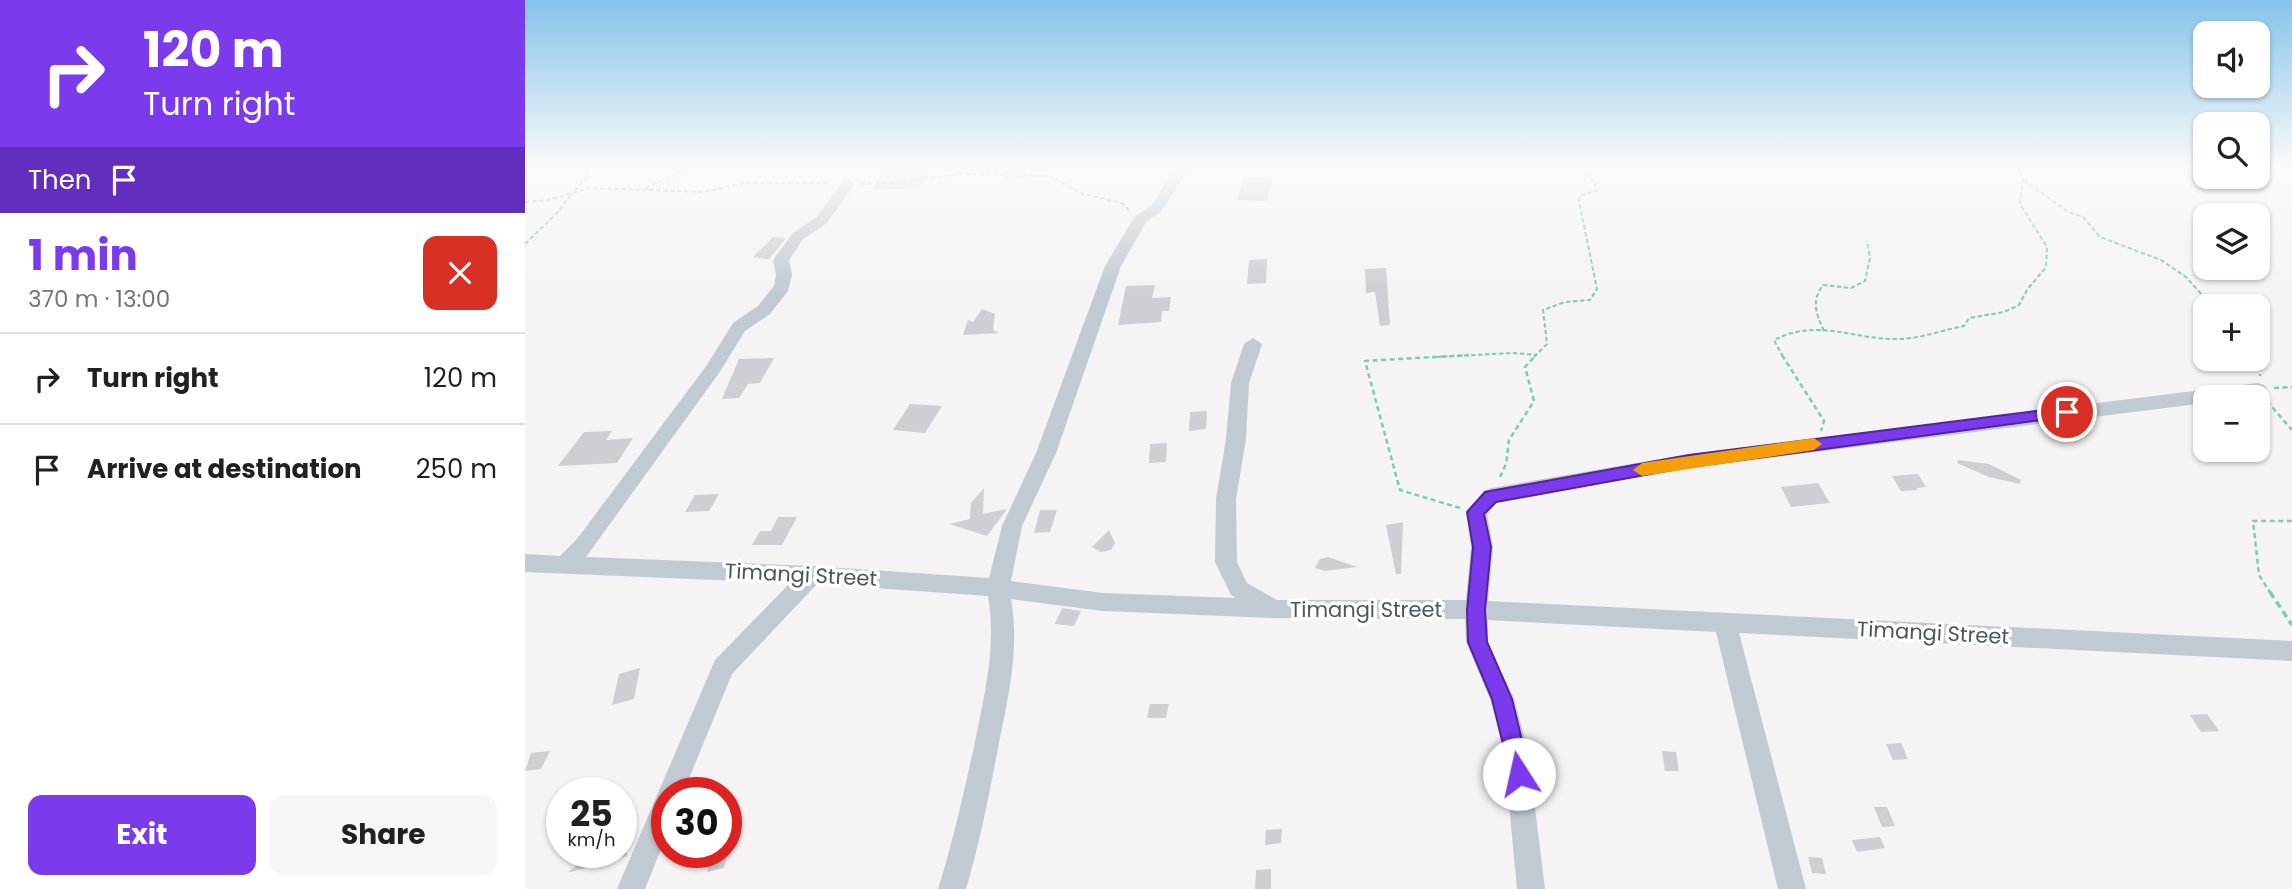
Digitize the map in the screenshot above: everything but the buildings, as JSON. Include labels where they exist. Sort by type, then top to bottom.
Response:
[{"type":"street","points":[[564,565],[585,545],[713,369],[739,327],[764,310],[782,286],[784,275],[781,260],[797,236],[822,220],[830,208]]},
{"type":"street","points":[[951,889],[967,840],[1002,668],[1004,623],[998,588],[1012,526],[1046,453],[1113,266],[1140,219],[1156,208]]},
{"type":"street","points":[[1253,344],[1240,383],[1236,439],[1226,499],[1226,562],[1239,589],[1274,609]]},
{"type":"street","points":[[1531,889],[1516,751],[1502,699],[1477,642],[1476,610],[1482,547],[1476,512],[1491,496],[1689,461],[2193,399]]},
{"type":"street","name":"Timangi Street","points":[[525,563],[812,575],[998,588],[1103,602],[1274,609],[1476,610],[2292,651]]},
{"type":"street","points":[[677,777],[723,667],[812,575]]},
{"type":"street","points":[[1725,622],[1744,690],[1772,824],[1791,889]]},
{"type":"street","points":[[631,889],[651,840]]},
{"type":"path","points":[[525,244],[559,208]]},
{"type":"path","points":[[1491,496],[1506,464],[1509,440],[1534,401],[1525,367],[1547,344],[1543,310],[1565,302],[1590,300],[1597,289],[1580,208]]},
{"type":"path","points":[[1816,444],[1824,421],[1814,402],[1786,364],[1774,340],[1786,331],[1842,330],[1898,340],[1964,326],[1969,318],[2017,309],[2026,300],[2027,290],[2036,283],[2049,262],[2048,244],[2043,232],[2024,208]]},
{"type":"path","points":[[2063,208],[2083,217],[2100,237],[2161,260],[2186,277],[2201,294]]},
{"type":"path","points":[[1824,331],[1814,310],[1816,293],[1823,285],[1851,288],[1865,281],[1870,258],[1867,241]]},
{"type":"path","points":[[1476,512],[1400,490],[1365,361],[1513,353],[1536,355]]},
{"type":"path","points":[[2270,405],[2292,430]]},
{"type":"path","points":[[2292,521],[2253,521],[2259,575],[2292,625]]},
{"type":"slow traffic","points":[[1642,470],[1814,444]]},
{"type":"route","points":[[1519,774],[1516,751],[1502,699],[1477,642],[1476,610],[1482,547],[1476,512],[1491,496],[1689,461],[2067,412]]}]
